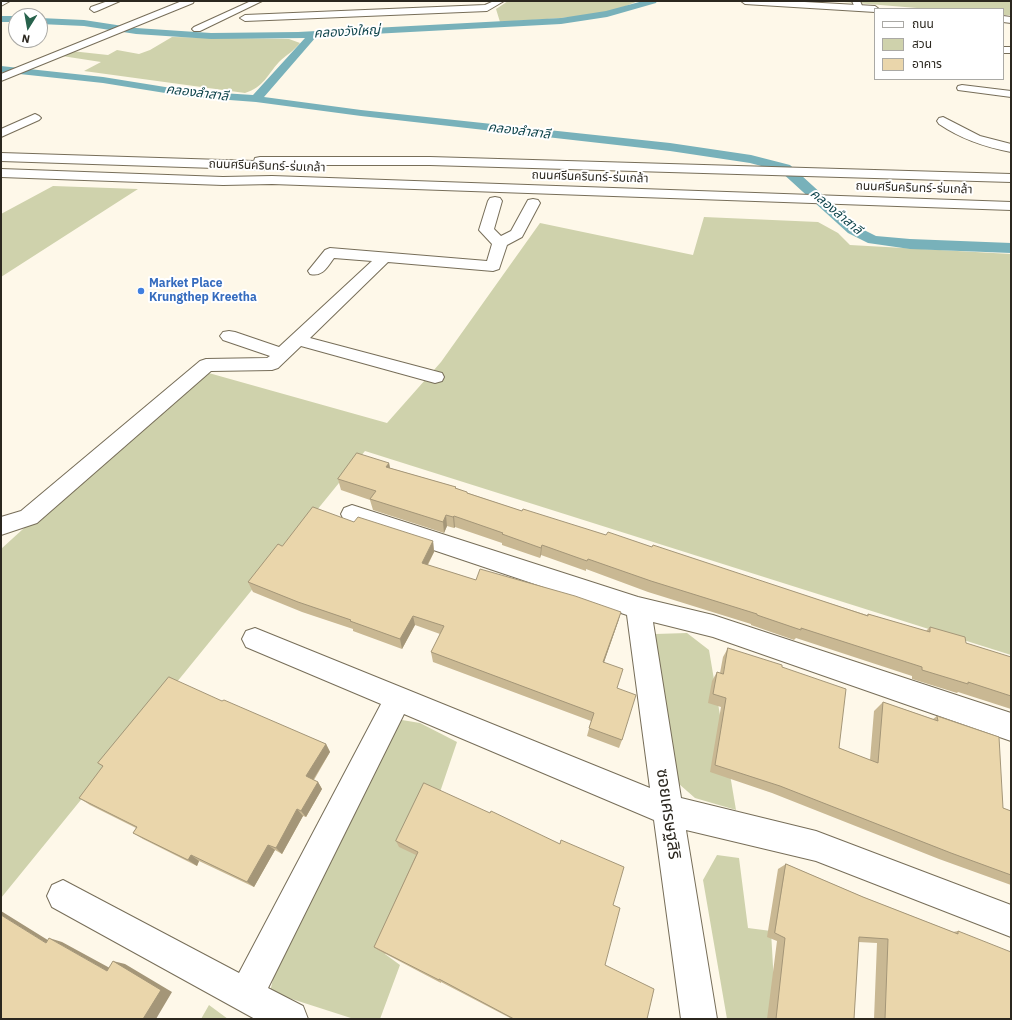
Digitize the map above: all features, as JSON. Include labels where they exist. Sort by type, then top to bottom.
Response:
[{"type":"main road","points":[[1,3],[6,1]]},
{"type":"main road","points":[[94,9],[116,1]]},
{"type":"main road","points":[[2,77],[190,1]]},
{"type":"main road","points":[[197,29],[258,1]]},
{"type":"main road","points":[[245,18],[487,8],[500,1]]},
{"type":"main road","points":[[745,1],[858,4],[874,9]]},
{"type":"main road","points":[[393,2],[437,10]]},
{"type":"main road","points":[[158,3],[178,6]]},
{"type":"main road","points":[[300,16],[318,7]]},
{"type":"main road","points":[[962,88],[1011,94]]},
{"type":"main road","points":[[1,133],[35,118]]},
{"type":"main road","points":[[943,121],[954,129],[973,139],[1011,148]]},
{"type":"main road","name":"ถนนศรีนครินทร์-ร่มเกล้า","points":[[1,157],[1011,191]]},
{"type":"main road","name":"ถนนศรีนครินทร์-ร่มเกล้า","points":[[170,163],[311,160],[414,160],[1011,178]]},
{"type":"main road","name":"ถนนศรีนครินทร์-ร่มเกล้า","points":[[3,174],[223,181],[272,180],[1011,206]]},
{"type":"main road","name":"ถนนศรีนครินทร์-ร่มเกล้า","points":[[223,181],[318,192],[549,203]]},
{"type":"main road","points":[[496,201],[486,230],[500,243]]},
{"type":"main road","points":[[316,271],[330,253],[493,266],[500,243],[517,234],[533,203]]},
{"type":"main road","points":[[1,526],[29,517],[206,365],[272,364],[385,257]]},
{"type":"main road","points":[[229,336],[282,354]]},
{"type":"main road","points":[[298,340],[435,377]]},
{"type":"main road","points":[[352,514],[638,608],[713,626],[1011,727]]},
{"type":"main road","name":"ซอยเศรษฐสิริ","points":[[638,608],[699,1019]]},
{"type":"main road","points":[[255,639],[667,810],[816,846],[1011,921]]},
{"type":"main road","points":[[246,996],[398,698]]},
{"type":"main road","points":[[64,896],[290,1019]]},
{"type":"green space","points":[[508,1],[638,1],[614,10],[600,13],[558,18],[500,22],[496,9]]},
{"type":"green space","points":[[1011,1],[1011,15],[1004,15],[1004,8],[917,8],[844,2]]},
{"type":"green space","points":[[172,37],[289,39],[300,43],[279,62],[261,84],[245,93],[84,71],[101,62],[62,56],[71,51],[108,55],[117,50],[139,54],[150,50]]},
{"type":"green space","points":[[53,186],[138,189],[1,277],[1,214]]},
{"type":"green space","points":[[704,217],[818,222],[838,233],[850,245],[1011,254],[1011,655],[365,451],[1,898],[1,549],[198,370],[387,423],[441,362],[540,223],[693,255]]},
{"type":"green space","points":[[687,633],[709,650],[736,810],[695,798],[679,784],[655,634]]},
{"type":"green space","points":[[396,719],[420,723],[457,742],[385,954],[400,965],[380,1019],[354,1019],[270,992],[276,966]]},
{"type":"green space","points":[[717,855],[739,858],[748,928],[771,931],[776,1019],[727,1019],[703,880]]},
{"type":"green space","points":[[209,1005],[228,1019],[201,1019]]},
{"type":"building","points":[[357,453],[389,463],[386,467],[456,487],[455,488],[467,493],[522,511],[523,509],[606,535],[608,532],[652,547],[653,545],[868,616],[868,614],[930,632],[930,627],[965,637],[966,643],[1011,657],[1011,696],[968,682],[968,684],[922,670],[922,667],[801,628],[801,630],[757,614],[651,581],[588,559],[587,561],[542,545],[541,548],[454,516],[446,515],[443,522],[370,499],[376,491],[338,479]]},
{"type":"building","points":[[313,507],[354,522],[358,517],[433,541],[422,563],[476,580],[480,569],[575,596],[621,612],[603,662],[623,669],[617,688],[636,695],[622,740],[589,728],[594,713],[431,652],[444,626],[413,616],[400,639],[248,582],[278,544],[282,546]]},
{"type":"building","points":[[728,648],[782,665],[782,667],[846,689],[839,748],[878,763],[883,702],[938,721],[937,716],[999,737],[1003,808],[1011,811],[1011,875],[780,786],[715,765],[726,698],[713,694],[717,672],[723,674]]},
{"type":"building","points":[[169,677],[222,701],[224,700],[326,744],[306,776],[318,782],[301,811],[297,809],[276,848],[268,845],[247,882],[191,855],[188,860],[133,833],[137,827],[79,798],[103,766],[98,763]]},
{"type":"building","points":[[424,783],[490,813],[491,811],[560,844],[561,840],[624,867],[613,905],[620,908],[605,965],[654,989],[647,1019],[514,1019],[439,979],[374,947],[418,852],[396,841]]},
{"type":"building","points":[[786,864],[863,897],[958,934],[958,931],[1011,952],[1011,1019],[885,1019],[888,939],[859,937],[854,1019],[776,1019],[785,938],[775,933]]},
{"type":"building","points":[[1,915],[46,943],[49,938],[107,971],[113,961],[161,990],[143,1019],[1,1019]]},
{"type":"waterway","name":"คลองวังใหญ่","points":[[313,34],[561,21],[607,14],[653,1]]},
{"type":"waterway","name":"คลองวังใหญ่","points":[[1,19],[8,19]]},
{"type":"waterway","name":"คลองวังใหญ่","points":[[48,21],[84,23],[136,31],[211,36],[313,34]]},
{"type":"waterway","points":[[256,99],[313,34]]},
{"type":"waterway","name":"คลองลำสาลี","points":[[1,69],[103,80],[190,94],[256,99]]},
{"type":"waterway","name":"คลองลำสาลี","points":[[256,99],[361,113],[670,147],[751,159],[785,168],[853,230],[873,240],[910,244],[1011,248]]},
{"type":"place","name":"Market Place Krungthep Kreetha","points":[[141,291]]}]
